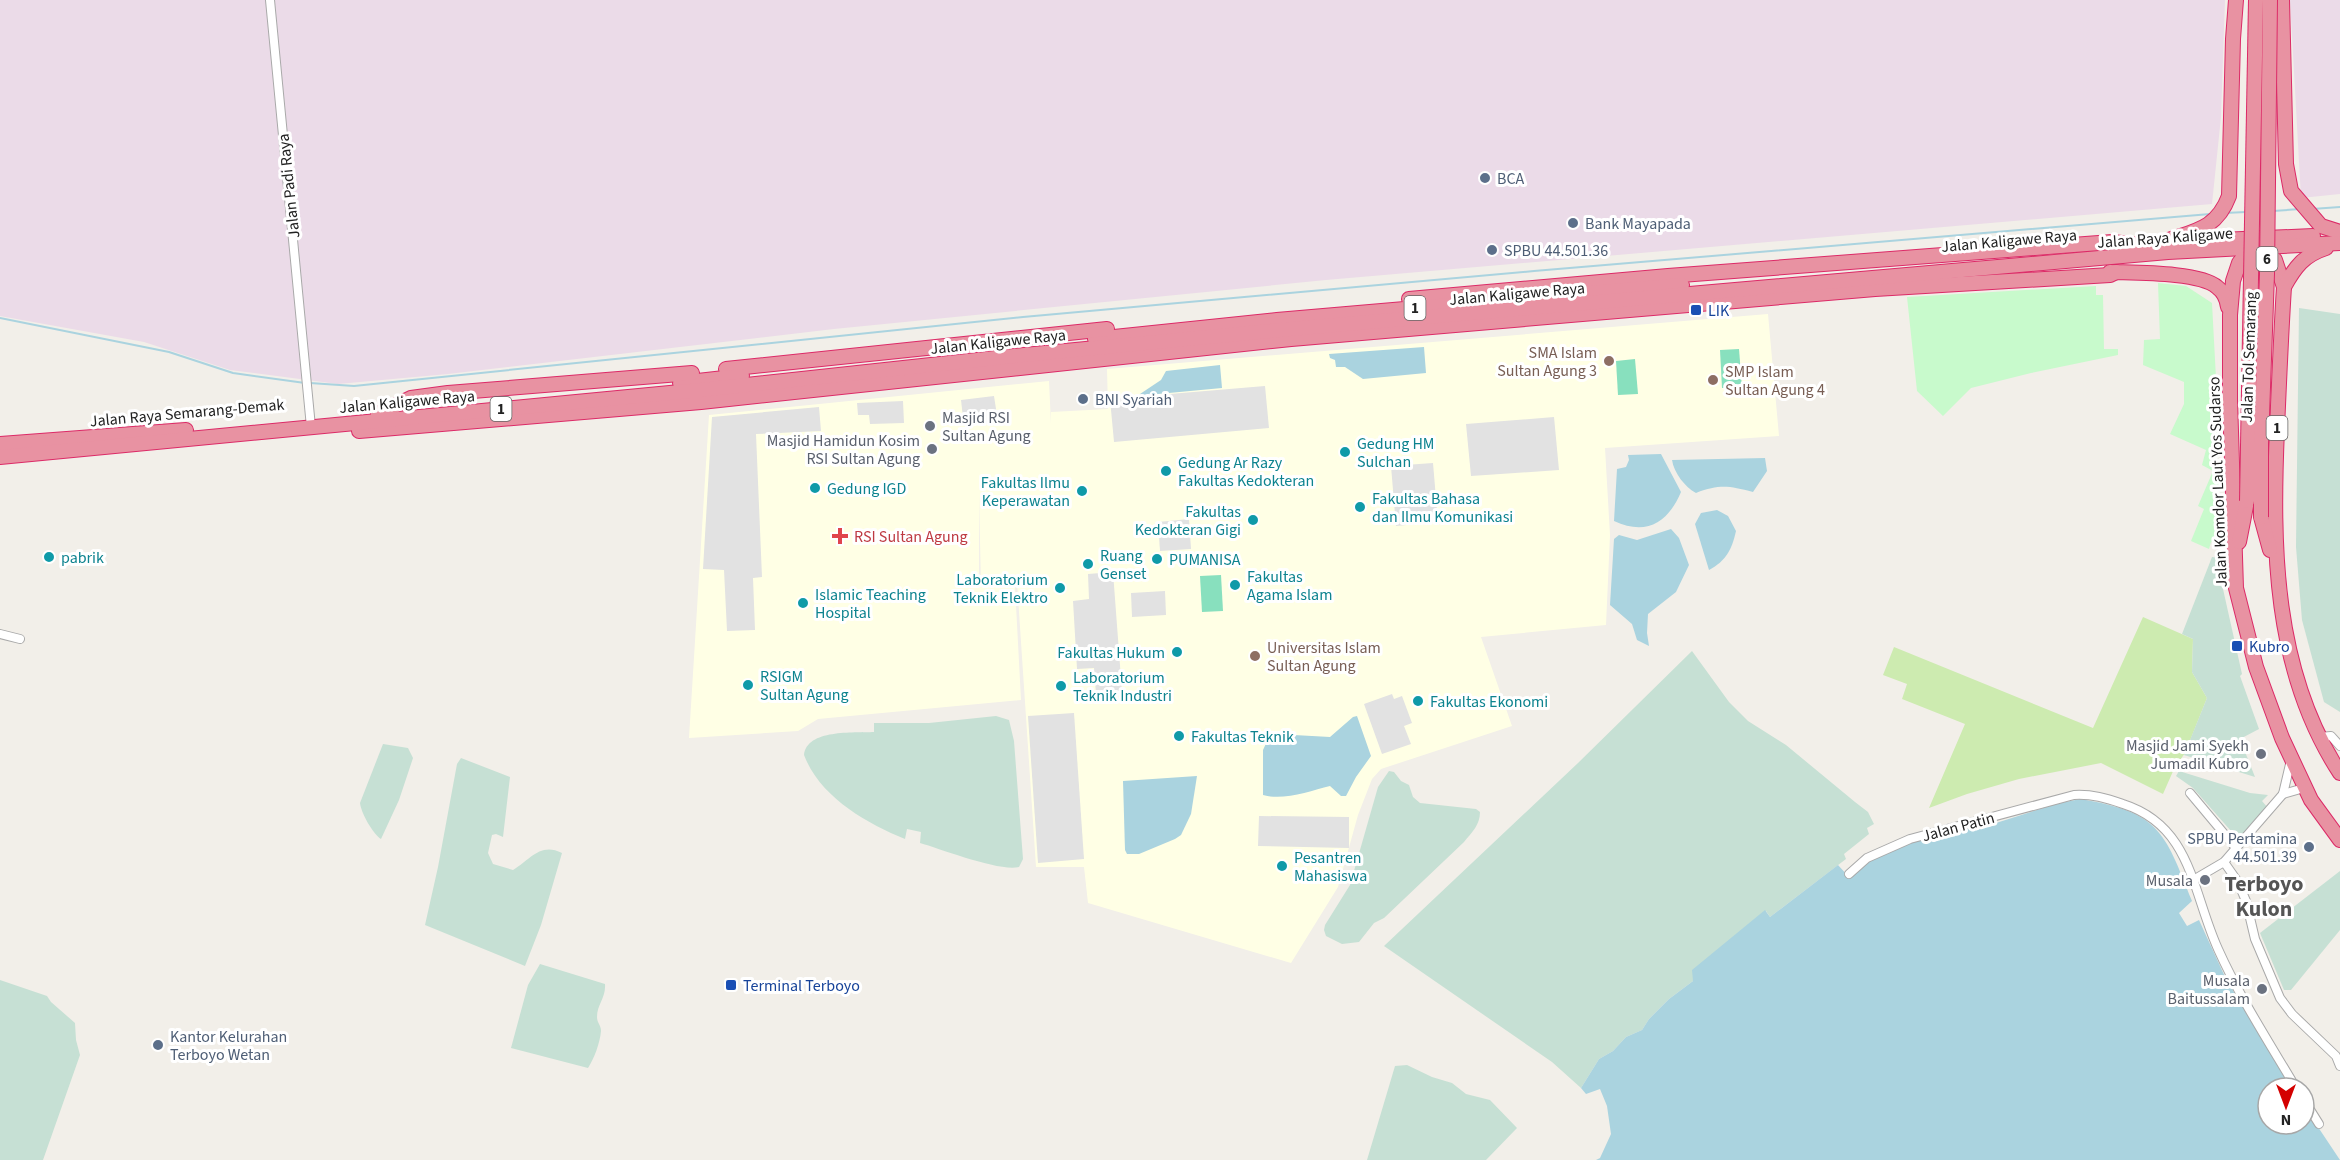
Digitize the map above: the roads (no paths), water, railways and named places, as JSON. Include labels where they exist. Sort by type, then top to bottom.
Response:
[{"type":"highway","points":[[2160,243],[2208,225],[2217,219],[2227,202],[2232,39],[2236,0]]},
{"type":"highway","name":"Jalan Tol Semarang","points":[[2234,568],[2247,501],[2256,0]]},
{"type":"highway","name":"Jalan Tol Semarang","points":[[2270,0],[2261,517],[2276,569]]},
{"type":"highway","points":[[2282,0],[2286,164],[2291,191],[2320,226],[2340,233]]},
{"type":"highway","points":[[2210,240],[2340,233]]},
{"type":"highway","points":[[2262,248],[2299,237]]},
{"type":"highway","name":"Jalan Kaligawe Raya","points":[[0,457],[310,423],[701,390],[2139,245],[2210,240]]},
{"type":"highway","name":"1","points":[[2210,240],[2262,248],[2275,260],[2284,287],[2275,485],[2278,597],[2304,706],[2340,773]]},
{"type":"highway","points":[[378,414],[411,398],[448,393],[691,373],[955,343],[1455,295],[2112,242],[2139,245]]},
{"type":"highway","points":[[2262,248],[2337,247]]},
{"type":"highway","points":[[2284,287],[2294,269],[2306,256],[2337,247]]},
{"type":"highway","name":"Jalan Raya Kaligawe","points":[[1999,266],[2168,252],[2262,248]]},
{"type":"highway","name":"Jalan Komdor Laut Yos Sudarso","points":[[2262,248],[2245,255],[2239,263],[2233,281],[2230,315],[2234,568],[2241,610],[2256,667],[2291,758],[2304,788],[2340,840]]},
{"type":"highway","name":"Jalan Kaligawe Raya","points":[[1284,330],[1999,266]]},
{"type":"highway","name":"1","points":[[1999,266],[2191,277],[2211,282],[2225,295],[2230,315]]},
{"type":"highway","points":[[93,448],[145,449],[565,416],[1014,357],[1284,330],[1875,289],[2056,279],[2110,275],[2116,272]]},
{"type":"highway","name":"Jalan Kaligawe Raya","points":[[378,414],[1014,357]]},
{"type":"highway","name":"Jalan Raya Semarang-Demak","points":[[0,444],[310,423],[378,414]]},
{"type":"street","name":"Jalan Padi Raya","points":[[270,0],[310,423]]},
{"type":"street","points":[[0,634],[20,639]]},
{"type":"street","points":[[2319,737],[2331,736],[2340,746]]},
{"type":"street","points":[[2195,879],[2224,862],[2283,794],[2291,758]]},
{"type":"street","points":[[2283,794],[2304,788]]},
{"type":"street","points":[[2190,793],[2236,848]]},
{"type":"street","name":"Jalan Patin","points":[[1849,874],[1867,858],[1910,839],[2074,795],[2098,795],[2137,808],[2157,820],[2168,832],[2195,879],[2206,921],[2218,949],[2232,978],[2289,1076]]},
{"type":"street","points":[[2224,862],[2238,882],[2246,901],[2255,939],[2280,998],[2292,1014],[2336,1056],[2340,1066]]},
{"type":"street","points":[[2316,1119],[2319,1124]]},
{"type":"water","points":[[1424,347],[1426,373],[1363,379],[1345,367],[1336,367],[1335,360],[1330,358],[1329,354]]},
{"type":"water","points":[[1220,365],[1222,388],[1137,396],[1161,380],[1166,371]]},
{"type":"water","points":[[1661,454],[1681,492],[1670,512],[1655,524],[1646,527],[1636,527],[1614,521],[1617,469],[1626,467],[1629,460],[1628,455]]},
{"type":"water","points":[[1765,458],[1767,471],[1753,492],[1724,487],[1696,493],[1681,479],[1672,460]]},
{"type":"water","points":[[1717,510],[1728,516],[1736,531],[1727,554],[1720,563],[1709,570],[1695,524],[1701,513]]},
{"type":"water","points":[[1671,529],[1679,538],[1689,565],[1676,592],[1648,614],[1649,646],[1637,640],[1632,624],[1610,605],[1614,539],[1619,535],[1637,540]]},
{"type":"water","points":[[1357,716],[1371,756],[1346,796],[1341,796],[1330,786],[1288,796],[1263,795],[1263,750],[1269,737],[1276,734],[1330,737]]},
{"type":"water","points":[[1197,776],[1191,814],[1181,835],[1139,854],[1127,854],[1123,781]]},
{"type":"water","points":[[2080,799],[2106,804],[2127,810],[2143,818],[2155,828],[2174,857],[2192,901],[2179,913],[2187,926],[2199,920],[2226,979],[2285,1076],[2256,1076],[2256,1136],[2316,1136],[2316,1124],[2340,1160],[1596,1160],[1600,1158],[1611,1134],[1607,1106],[1600,1089],[1586,1094],[1581,1088],[1599,1059],[1613,1051],[1626,1037],[1642,1030],[1649,1019],[1669,999],[1693,981],[1692,970],[1765,910],[1770,917],[1838,865],[1849,877],[1880,853],[1913,840],[1996,823]]},
{"type":"waterway","points":[[2312,209],[2340,207]]},
{"type":"waterway","points":[[2273,211],[2300,209]]},
{"type":"waterway","points":[[2225,213],[2246,212]]},
{"type":"waterway","points":[[310,383],[354,386],[1023,317],[2210,214]]},
{"type":"waterway","points":[[0,318],[169,352],[233,373],[305,383]]},
{"type":"place","name":"BCA","points":[[1485,178]]},
{"type":"place","name":"Bank Mayapada","points":[[1573,223]]},
{"type":"place","name":"SPBU 44.501.36","points":[[1492,250]]},
{"type":"place","name":"LIK","points":[[1696,310]]},
{"type":"place","name":"SMA Islam Sultan Agung 3","points":[[1609,361]]},
{"type":"place","name":"SMP Islam Sultan Agung 4","points":[[1713,380]]},
{"type":"place","name":"BNI Syariah","points":[[1083,399]]},
{"type":"place","name":"Masjid RSI Sultan Agung","points":[[930,426]]},
{"type":"place","name":"Masjid Hamidun Kosim RSI Sultan Agung","points":[[932,449]]},
{"type":"place","name":"Gedung HM Sulchan","points":[[1345,452]]},
{"type":"place","name":"Gedung Ar Razy Fakultas Kedokteran","points":[[1166,471]]},
{"type":"place","name":"Gedung IGD","points":[[815,488]]},
{"type":"place","name":"Fakultas Ilmu Keperawatan","points":[[1082,491]]},
{"type":"place","name":"Fakultas Bahasa dan Ilmu Komunikasi","points":[[1360,507]]},
{"type":"place","name":"Fakultas Kedokteran Gigi","points":[[1253,520]]},
{"type":"place","name":"RSI Sultan Agung","points":[[840,536]]},
{"type":"place","name":"pabrik","points":[[49,557]]},
{"type":"place","name":"PUMANISA","points":[[1157,559]]},
{"type":"place","name":"Ruang Genset","points":[[1088,564]]},
{"type":"place","name":"Fakultas Agama Islam","points":[[1235,585]]},
{"type":"place","name":"Laboratorium Teknik Elektro","points":[[1060,588]]},
{"type":"place","name":"Islamic Teaching Hospital","points":[[803,603]]},
{"type":"place","name":"Kubro","points":[[2237,646]]},
{"type":"place","name":"Fakultas Hukum","points":[[1177,652]]},
{"type":"place","name":"Universitas Islam Sultan Agung","points":[[1255,656]]},
{"type":"place","name":"RSIGM Sultan Agung","points":[[748,685]]},
{"type":"place","name":"Laboratorium Teknik Industri","points":[[1061,686]]},
{"type":"place","name":"Fakultas Ekonomi","points":[[1418,701]]},
{"type":"place","name":"Fakultas Teknik","points":[[1179,736]]},
{"type":"place","name":"Masjid Jami Syekh Jumadil Kubro","points":[[2261,754]]},
{"type":"place","name":"SPBU Pertamina 44.501.39","points":[[2309,847]]},
{"type":"place","name":"Pesantren Mahasiswa","points":[[1282,866]]},
{"type":"place","name":"Musala","points":[[2205,880]]},
{"type":"place","name":"Terminal Terboyo","points":[[731,985]]},
{"type":"place","name":"Musala Baitussalam","points":[[2262,989]]},
{"type":"place","name":"Kantor Kelurahan Terboyo Wetan","points":[[158,1045]]},
{"type":"district","name":"Terboyo Kulon","points":[[2264,896]]}]
